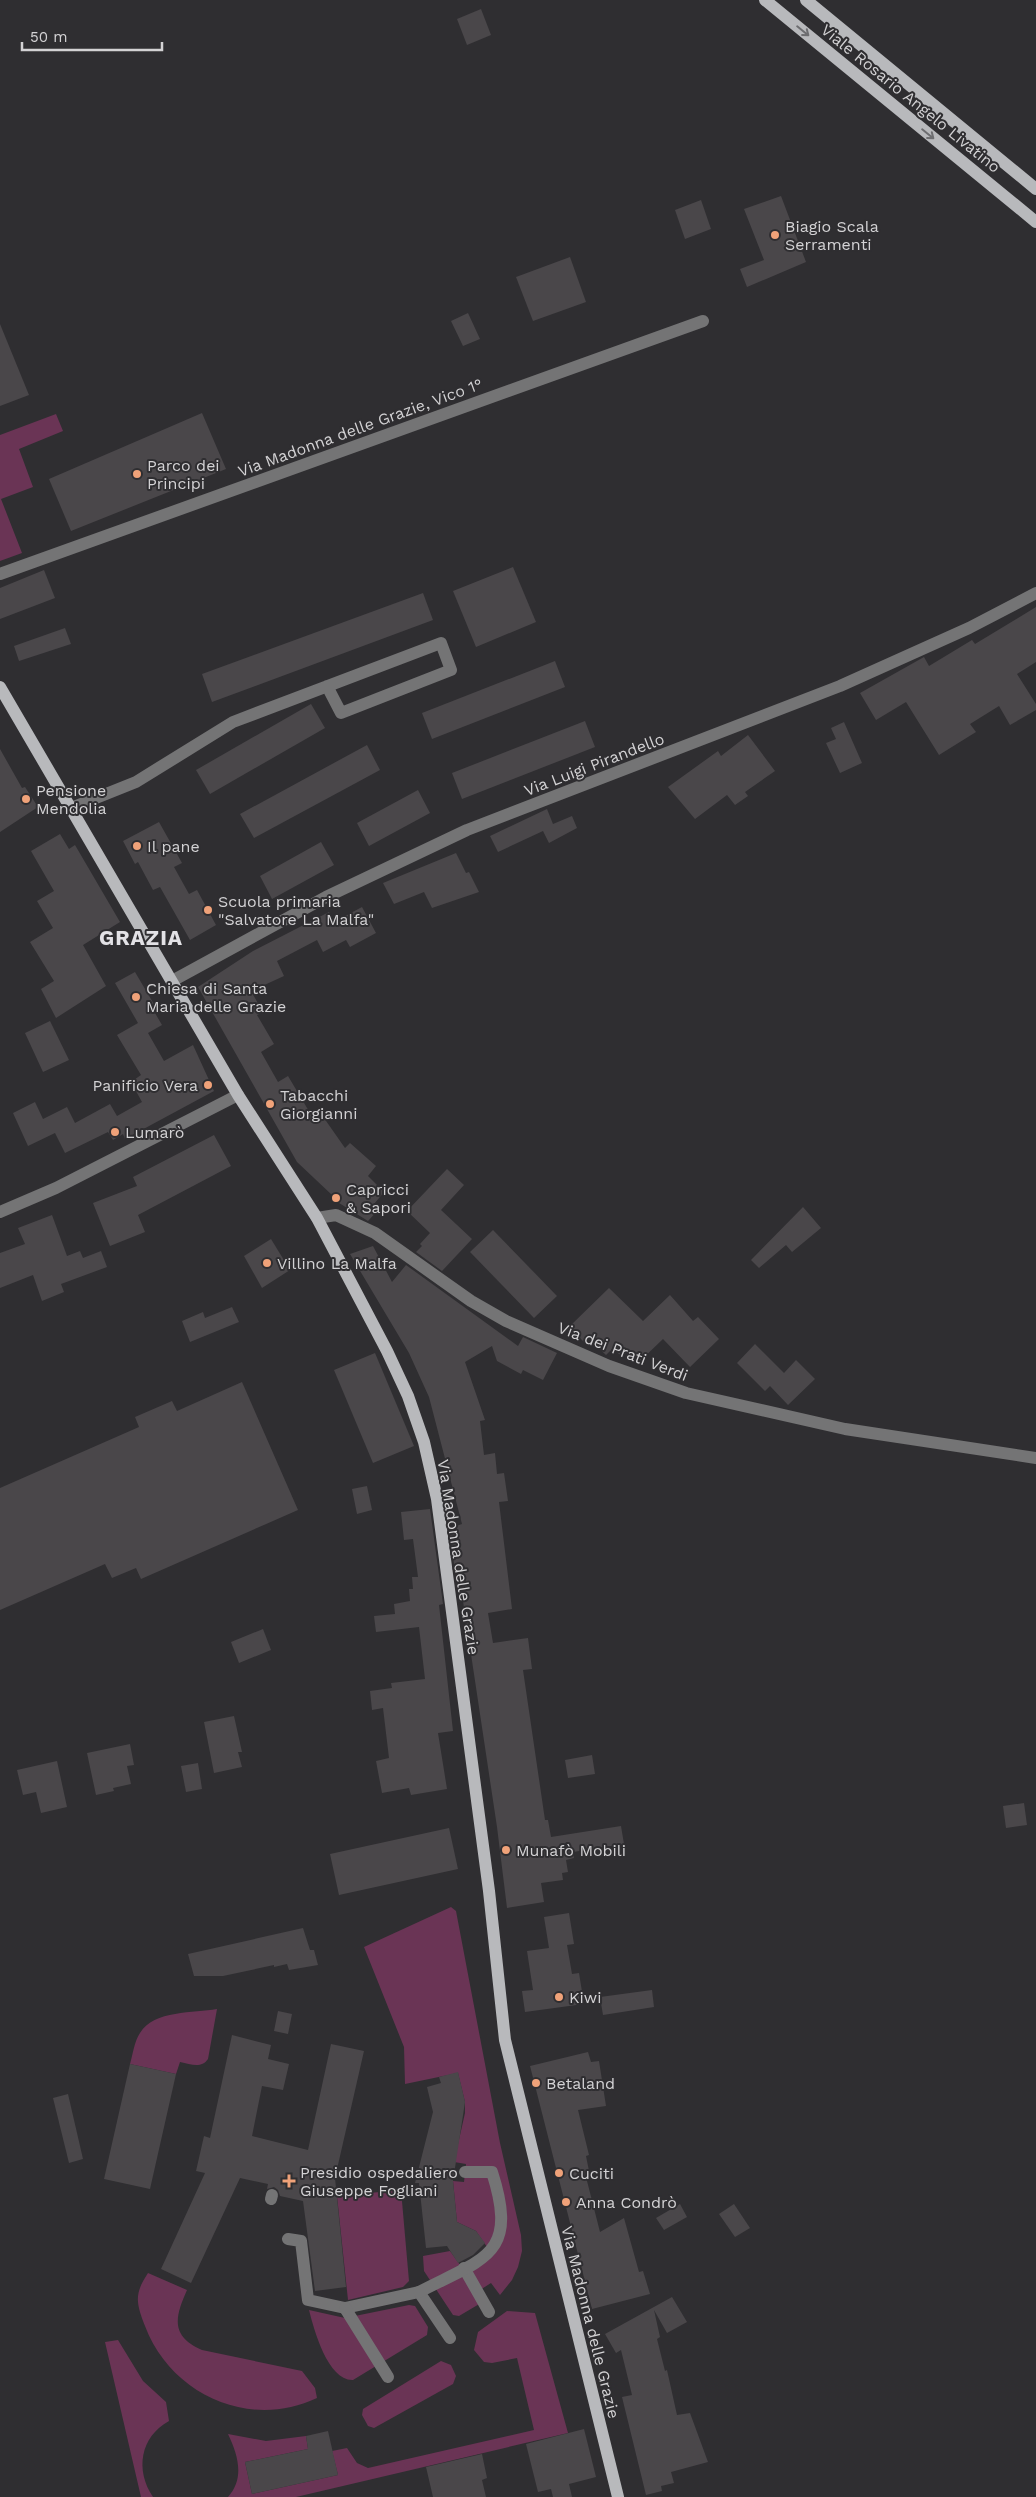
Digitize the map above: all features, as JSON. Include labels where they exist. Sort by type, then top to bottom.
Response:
[{"type":"main road","name":"Viale Rosario Angelo Livatino","points":[[765,0],[1036,222]]},
{"type":"main road","name":"Viale Rosario Angelo Livatino","points":[[806,0],[1036,189]]},
{"type":"main road","name":"Via Madonna delle Grazie","points":[[0,687],[238,1095],[316,1218],[387,1351],[408,1396],[424,1442],[440,1528],[488,1883],[505,2040],[618,2497]]},
{"type":"street","name":"Via Madonna delle Grazie, Vico 1°","points":[[0,574],[703,320]]},
{"type":"street","name":"Via Luigi Pirandello","points":[[172,981],[326,897],[467,830],[840,686],[969,628],[1036,593]]},
{"type":"street","points":[[71,808],[136,782],[233,722],[441,642],[451,670],[342,713],[327,686]]},
{"type":"street","points":[[0,1212],[56,1188],[238,1095]]},
{"type":"street","name":"Via dei Prati Verdi","points":[[316,1218],[336,1215],[375,1233],[471,1301],[506,1321],[609,1366],[686,1393],[845,1428],[1036,1458]]},
{"type":"street","points":[[288,2239],[301,2241],[308,2300],[345,2308],[418,2292],[478,2262],[492,2250],[501,2234],[500,2198],[492,2172],[465,2172]]},
{"type":"street","points":[[464,2268],[489,2312]]},
{"type":"street","points":[[418,2292],[450,2338]]},
{"type":"street","points":[[345,2308],[388,2377]]},
{"type":"shaded area","points":[[56,414],[63,431],[19,449],[33,487],[1,499],[22,553],[0,561],[0,435]]},
{"type":"shaded area","points":[[451,1907],[456,1911],[500,2143],[521,2235],[522,2251],[512,2280],[500,2295],[491,2283],[480,2290],[486,2300],[459,2316],[453,2315],[424,2271],[423,2256],[450,2251],[460,2265],[476,2258],[487,2247],[476,2231],[457,2222],[453,2181],[464,2182],[466,2164],[454,2162],[465,2113],[465,2102],[458,2073],[405,2084],[404,2047],[364,1947]]},
{"type":"shaded area","points":[[217,2009],[208,2059],[202,2064],[196,2065],[180,2062],[176,2074],[130,2064],[140,2033],[155,2020],[175,2014]]},
{"type":"shaded area","points":[[401,2190],[409,2281],[403,2287],[348,2300],[337,2196]]},
{"type":"shaded area","points":[[148,2273],[187,2290],[180,2309],[178,2325],[184,2339],[192,2345],[202,2350],[302,2371],[315,2388],[317,2398],[291,2407],[266,2410],[240,2407],[216,2400],[193,2388],[173,2371],[157,2350],[145,2326],[138,2305],[138,2299],[140,2287]]},
{"type":"shaded area","points":[[409,2305],[415,2306],[428,2327],[427,2335],[353,2380],[344,2378],[329,2364],[314,2330],[309,2310],[345,2318]]},
{"type":"shaded area","points":[[507,2311],[535,2313],[568,2433],[296,2497],[228,2497],[237,2482],[238,2466],[235,2450],[228,2434],[266,2441],[306,2436],[308,2449],[245,2462],[252,2494],[338,2475],[332,2451],[347,2448],[357,2463],[368,2468],[534,2430],[517,2358],[492,2363],[484,2362],[474,2350],[478,2332]]},
{"type":"shaded area","points":[[118,2340],[143,2381],[166,2402],[169,2421],[152,2436],[146,2445],[143,2455],[144,2476],[147,2487],[153,2497],[141,2497],[105,2342]]},
{"type":"shaded area","points":[[441,2361],[451,2365],[456,2376],[453,2384],[374,2428],[368,2426],[362,2415],[363,2409]]},
{"type":"building","points":[[481,9],[491,35],[467,45],[457,19]]},
{"type":"building","name":"Biagio Scala Serramenti","points":[[781,196],[806,262],[747,287],[740,269],[764,260],[744,209]]},
{"type":"building","points":[[701,200],[711,229],[685,239],[675,210]]},
{"type":"building","points":[[570,257],[586,302],[533,321],[516,277]]},
{"type":"building","points":[[468,313],[480,339],[463,346],[451,321]]},
{"type":"building","points":[[0,324],[29,395],[0,406]]},
{"type":"building","name":"Parco dei Principi","points":[[202,413],[226,469],[71,531],[49,479]]},
{"type":"building","points":[[513,567],[536,622],[476,647],[453,591]]},
{"type":"building","points":[[44,570],[55,598],[0,619],[0,588]]},
{"type":"building","points":[[423,593],[433,620],[212,702],[202,674]]},
{"type":"building","points":[[1036,607],[1036,662],[1017,674],[1036,704],[1036,710],[1010,725],[999,706],[970,724],[976,732],[939,755],[906,702],[876,720],[860,693],[924,657],[929,666],[972,640],[975,644]]},
{"type":"building","points":[[65,628],[71,644],[19,661],[14,646]]},
{"type":"building","points":[[555,661],[565,687],[432,739],[422,713]]},
{"type":"building","points":[[311,704],[325,728],[210,794],[196,770]]},
{"type":"building","points":[[585,721],[595,747],[462,799],[452,773]]},
{"type":"building","points":[[844,722],[862,763],[840,773],[826,743],[836,739],[831,728]]},
{"type":"building","points":[[748,735],[775,771],[745,792],[748,796],[735,805],[727,795],[695,819],[668,787],[718,751],[721,756]]},
{"type":"building","points":[[367,745],[380,770],[254,838],[240,814]]},
{"type":"building","points":[[0,749],[22,788],[25,787],[38,807],[0,832]]},
{"type":"building","points":[[418,790],[430,813],[369,846],[357,823]]},
{"type":"building","points":[[547,809],[553,824],[572,816],[577,828],[549,843],[543,831],[498,852],[490,836]]},
{"type":"building","points":[[159,822],[182,863],[174,867],[189,894],[197,890],[216,925],[190,940],[160,887],[153,890],[138,862],[135,864],[123,841]]},
{"type":"building","points":[[60,834],[69,849],[75,845],[120,922],[83,945],[106,986],[56,1018],[41,989],[54,981],[30,942],[53,928],[37,901],[54,891],[31,851]]},
{"type":"building","points":[[321,842],[334,865],[272,899],[260,876]]},
{"type":"building","points":[[456,853],[466,873],[469,872],[479,892],[432,908],[424,892],[394,904],[383,883]]},
{"type":"building","points":[[362,907],[376,933],[350,947],[346,940],[323,952],[317,940],[277,961],[284,976],[251,991],[263,1012],[257,1015],[274,1044],[261,1052],[278,1082],[288,1076],[316,1123],[324,1118],[345,1148],[350,1143],[376,1166],[368,1176],[384,1192],[374,1204],[379,1209],[368,1221],[331,1198],[332,1195],[297,1162],[198,987],[253,951],[329,912],[334,922]]},
{"type":"building","points":[[135,972],[158,1011],[155,1013],[162,1025],[148,1033],[164,1061],[193,1045],[214,1091],[125,1139],[123,1134],[113,1140],[108,1132],[65,1153],[55,1133],[28,1146],[13,1113],[35,1102],[43,1119],[67,1107],[75,1123],[110,1104],[117,1116],[142,1102],[131,1082],[141,1075],[117,1035],[138,1023],[115,983]]},
{"type":"building","points":[[50,1021],[69,1060],[43,1072],[25,1033]]},
{"type":"building","points":[[214,1135],[231,1166],[138,1215],[145,1232],[110,1246],[93,1203],[137,1186],[133,1177]]},
{"type":"building","points":[[447,1169],[464,1185],[441,1210],[472,1239],[442,1271],[416,1252],[422,1246],[420,1244],[430,1233],[407,1211]]},
{"type":"building","points":[[803,1207],[821,1228],[792,1252],[786,1245],[759,1268],[751,1260]]},
{"type":"building","points":[[52,1215],[67,1256],[80,1251],[83,1258],[101,1251],[107,1267],[61,1284],[64,1292],[42,1301],[33,1275],[0,1288],[0,1253],[25,1244],[18,1228]]},
{"type":"building","points":[[493,1230],[557,1296],[534,1318],[470,1252]]},
{"type":"building","name":"Villino La Malfa","points":[[271,1239],[290,1270],[262,1288],[244,1256]]},
{"type":"building","points":[[373,1246],[392,1282],[406,1265],[518,1346],[523,1337],[557,1353],[543,1380],[523,1370],[521,1374],[497,1361],[492,1346],[465,1362],[485,1420],[480,1421],[484,1455],[495,1453],[497,1474],[504,1473],[508,1501],[499,1502],[512,1609],[488,1613],[493,1643],[528,1638],[532,1669],[523,1670],[545,1820],[548,1820],[551,1837],[621,1826],[624,1844],[573,1852],[574,1858],[566,1860],[568,1872],[562,1873],[563,1880],[541,1883],[544,1902],[507,1908],[497,1827],[463,1601],[459,1602],[449,1526],[450,1528],[462,1524],[429,1397],[409,1353],[350,1254]]},
{"type":"building","points":[[609,1288],[643,1321],[670,1295],[693,1321],[698,1317],[719,1339],[690,1367],[663,1339],[638,1363],[627,1352],[622,1357],[613,1348],[606,1355],[589,1339],[585,1343],[569,1327]]},
{"type":"building","points":[[232,1307],[239,1322],[190,1342],[182,1321],[203,1312],[205,1318]]},
{"type":"building","points":[[755,1344],[784,1373],[796,1360],[815,1379],[788,1405],[770,1386],[765,1391],[737,1363]]},
{"type":"building","points":[[375,1353],[414,1446],[373,1463],[334,1370]]},
{"type":"building","points":[[242,1382],[298,1510],[141,1579],[136,1568],[112,1578],[105,1564],[0,1610],[0,1488],[139,1427],[135,1417],[172,1401],[177,1411]]},
{"type":"building","points":[[367,1486],[372,1510],[357,1514],[352,1489]]},
{"type":"building","points":[[430,1509],[443,1604],[439,1605],[453,1731],[438,1733],[447,1789],[411,1795],[409,1788],[382,1793],[376,1761],[389,1758],[383,1708],[372,1710],[370,1691],[392,1688],[391,1683],[425,1679],[419,1627],[376,1632],[374,1616],[395,1614],[394,1604],[410,1601],[409,1589],[413,1589],[412,1577],[418,1577],[413,1539],[404,1540],[401,1512]]},
{"type":"building","points":[[263,1629],[271,1650],[239,1663],[231,1642]]},
{"type":"building","points":[[234,1716],[242,1752],[238,1752],[242,1767],[214,1773],[204,1722]]},
{"type":"building","points":[[130,1744],[134,1765],[127,1766],[131,1784],[113,1788],[114,1791],[96,1795],[87,1753]]},
{"type":"building","points":[[592,1755],[595,1774],[568,1778],[565,1760]]},
{"type":"building","points":[[57,1761],[67,1807],[41,1813],[36,1792],[23,1795],[17,1770]]},
{"type":"building","points":[[198,1763],[202,1789],[186,1792],[181,1766]]},
{"type":"building","points":[[1024,1803],[1027,1825],[1006,1828],[1003,1806]]},
{"type":"building","points":[[449,1828],[458,1869],[339,1895],[330,1854]]},
{"type":"building","points":[[569,1913],[574,1944],[567,1945],[572,1974],[579,1973],[584,2004],[525,2012],[522,1991],[533,1990],[527,1951],[549,1948],[544,1917]]},
{"type":"building","points":[[303,1928],[310,1950],[314,1950],[318,1965],[289,1970],[287,1964],[274,1967],[274,1965],[223,1976],[194,1976],[188,1954]]},
{"type":"building","points":[[652,1990],[654,2007],[603,2015],[600,1997]]},
{"type":"building","points":[[278,2011],[292,2014],[288,2034],[274,2031]]},
{"type":"building","points":[[232,2035],[271,2045],[268,2059],[289,2064],[283,2090],[262,2086],[252,2136],[308,2150],[331,2044],[364,2051],[335,2178],[346,2287],[315,2291],[303,2201],[280,2196],[278,2190],[274,2187],[267,2189],[268,2184],[240,2178],[191,2283],[161,2269],[205,2173],[196,2171],[204,2136],[210,2138]]},
{"type":"building","points":[[588,2052],[591,2062],[599,2061],[606,2106],[578,2110],[589,2155],[586,2156],[590,2176],[586,2177],[600,2232],[624,2218],[639,2272],[643,2271],[650,2294],[592,2309],[530,2066]]},
{"type":"building","points":[[130,2064],[176,2074],[150,2189],[104,2179]]},
{"type":"building","points":[[458,2072],[465,2102],[453,2181],[457,2222],[476,2231],[485,2243],[473,2255],[458,2263],[447,2246],[426,2248],[419,2183],[415,2183],[433,2112],[427,2087],[441,2083],[439,2077]]},
{"type":"building","points":[[68,2094],[83,2159],[69,2163],[53,2098]]},
{"type":"building","points":[[680,2204],[687,2217],[664,2230],[656,2218]]},
{"type":"building","points":[[734,2204],[750,2228],[735,2237],[719,2214]]},
{"type":"building","points":[[672,2297],[687,2322],[667,2333],[654,2310],[660,2337],[657,2339],[665,2371],[667,2370],[677,2415],[690,2413],[708,2462],[671,2472],[674,2483],[661,2486],[662,2491],[646,2495],[622,2397],[632,2395],[621,2350],[616,2353],[605,2334]]},
{"type":"building","points":[[584,2429],[596,2477],[569,2484],[572,2497],[553,2497],[551,2489],[538,2492],[526,2444]]},
{"type":"building","points":[[328,2431],[338,2475],[252,2494],[245,2462],[308,2449],[306,2436]]},
{"type":"building","points":[[482,2454],[487,2478],[482,2480],[486,2497],[433,2497],[426,2467]]},
{"type":"place","name":"Biagio Scala Serramenti","points":[[775,235]]},
{"type":"place","name":"Parco dei Principi","points":[[137,474]]},
{"type":"place","name":"Pensione Mendolia","points":[[26,799]]},
{"type":"place","name":"Il pane","points":[[137,846]]},
{"type":"place","name":"Scuola primaria \"Salvatore La Malfa\"","points":[[208,910]]},
{"type":"place","name":"Chiesa di Santa Maria delle Grazie","points":[[136,997]]},
{"type":"place","name":"Panificio Vera","points":[[208,1085]]},
{"type":"place","name":"Tabacchi Giorgianni","points":[[270,1104]]},
{"type":"place","name":"Lumarò","points":[[115,1132]]},
{"type":"place","name":"Capricci & Sapori","points":[[336,1198]]},
{"type":"place","name":"Villino La Malfa","points":[[267,1263]]},
{"type":"place","name":"Munafò Mobili","points":[[506,1850]]},
{"type":"place","name":"Kiwi","points":[[559,1997]]},
{"type":"place","name":"Betaland","points":[[536,2083]]},
{"type":"place","name":"Cuciti","points":[[559,2173]]},
{"type":"place","name":"Presidio ospedaliero Giuseppe Fogliani","points":[[289,2181]]},
{"type":"place","name":"Anna Condrò","points":[[566,2202]]},
{"type":"district","name":"GRAZIA","points":[[141,938]]}]
